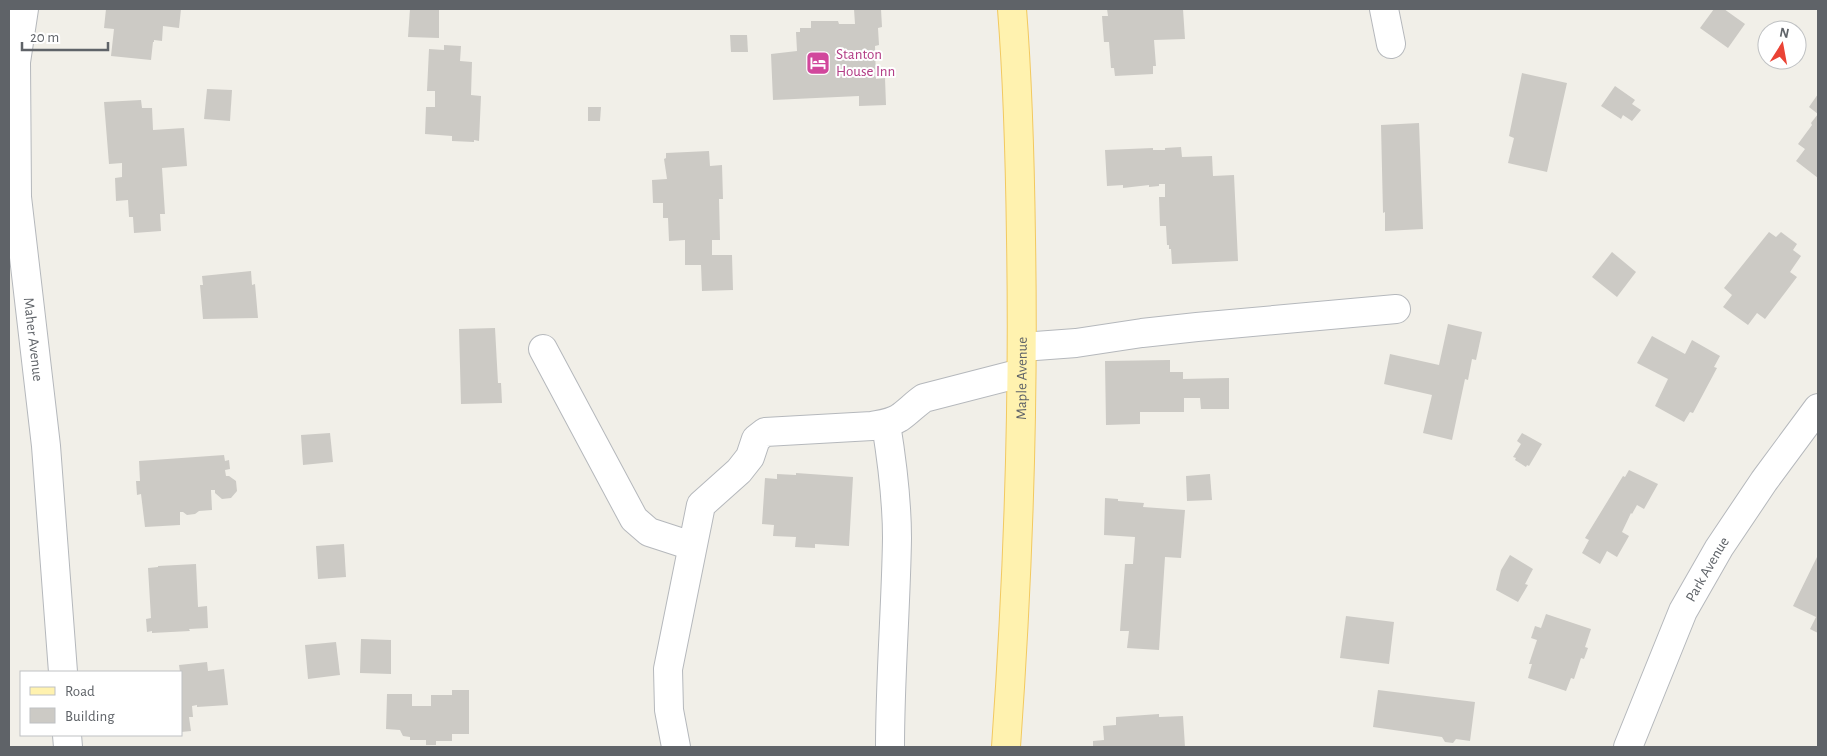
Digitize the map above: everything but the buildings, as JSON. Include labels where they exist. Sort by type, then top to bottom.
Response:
[{"type":"main road","name":"Maple Avenue","points":[[1006,747],[1020,511],[1022,346],[1020,154],[1012,9]]},
{"type":"street","name":"Maher Avenue","points":[[24,9],[16,62],[17,198],[46,446],[62,671]]},
{"type":"street","points":[[1384,9],[1391,44]]},
{"type":"street","points":[[1022,346],[1076,343],[1197,327],[1396,309]]},
{"type":"street","points":[[543,349],[634,519],[649,532],[692,546]]},
{"type":"street","points":[[676,747],[670,710],[668,669],[701,504],[739,471],[750,457],[756,439],[765,432],[886,424],[900,418],[914,404],[924,398],[1021,374]]},
{"type":"street","name":"Park Avenue","points":[[1628,747],[1683,610],[1718,548],[1818,408]]},
{"type":"street","points":[[886,424],[891,456],[897,536],[890,690],[890,747]]},
{"type":"place","name":"Stanton House Inn","points":[[818,63]]}]
